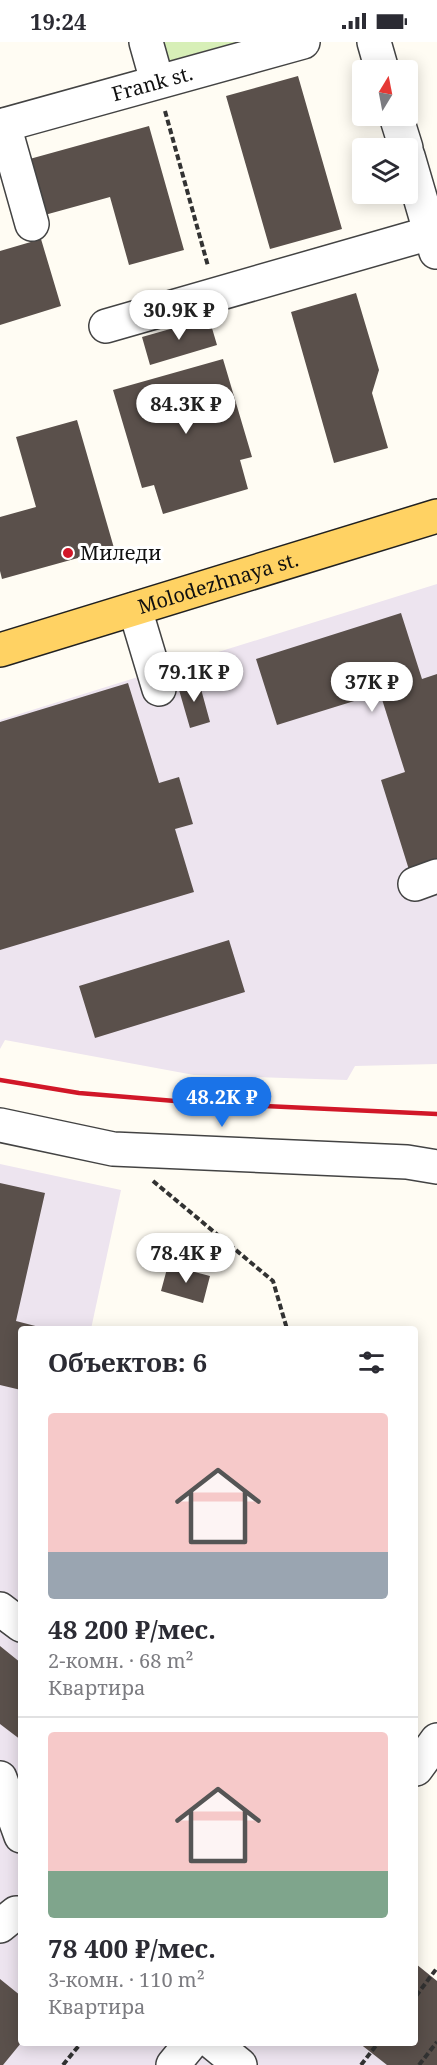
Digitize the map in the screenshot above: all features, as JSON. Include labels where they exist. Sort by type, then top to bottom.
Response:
[{"type":"main road","name":"Molodezhnaya st.","points":[[0,650],[437,516]]},
{"type":"street","points":[[146,42],[157,81]]},
{"type":"street","name":"Frank st.","points":[[2,125],[303,42]]},
{"type":"street","points":[[374,42],[379,60]]},
{"type":"street","points":[[2,125],[32,224]]},
{"type":"street","points":[[106,326],[216,293],[435,239],[418,187]]},
{"type":"street","points":[[135,609],[159,689]]},
{"type":"street","points":[[0,1125],[113,1149],[407,1162],[437,1167]]},
{"type":"street","points":[[0,1609],[18,1623]]},
{"type":"street","points":[[418,1766],[437,1740]]},
{"type":"street","points":[[0,1778],[18,1828]]},
{"type":"street","points":[[173,2065],[189,2046]]},
{"type":"street","points":[[217,2046],[240,2065]]},
{"type":"path","points":[[157,81],[216,293]]},
{"type":"path","points":[[148,1178],[273,1281],[286,1326]]},
{"type":"path","points":[[418,1993],[437,1968]]},
{"type":"path","points":[[419,2065],[437,2042]]},
{"type":"path","points":[[63,2065],[79,2046]]},
{"type":"path","points":[[361,2065],[376,2046]]},
{"type":"shaded area","points":[[437,584],[437,1064],[355,1066],[347,1080],[194,1075],[5,1040],[0,1049],[0,720]]},
{"type":"shaded area","points":[[0,1164],[121,1190],[92,1326],[18,1326],[18,2046],[418,2046],[418,1966],[437,1981],[437,2065],[0,2065]]},
{"type":"green space","points":[[155,42],[237,42],[161,63]]},
{"type":"building","points":[[298,76],[342,229],[270,249],[226,96]]},
{"type":"building","points":[[149,126],[184,250],[129,265],[110,197],[41,216],[26,160]]},
{"type":"building","points":[[41,239],[61,306],[0,325],[0,251]]},
{"type":"building","points":[[356,293],[379,370],[372,393],[388,448],[334,463],[291,312]]},
{"type":"building","points":[[209,318],[217,345],[150,365],[142,337]]},
{"type":"building","points":[[223,359],[252,457],[240,460],[248,489],[163,514],[154,485],[142,488],[113,390]]},
{"type":"building","points":[[77,420],[114,548],[2,579],[0,517],[36,507],[16,437]]},
{"type":"building","points":[[401,613],[422,679],[437,674],[437,864],[410,873],[381,780],[405,772],[380,693],[277,725],[256,659]]},
{"type":"building","points":[[198,678],[210,722],[190,728],[177,683]]},
{"type":"building","points":[[128,683],[159,783],[179,777],[193,824],[175,829],[194,892],[0,950],[0,722]]},
{"type":"building","points":[[229,940],[245,992],[95,1038],[79,986]]},
{"type":"building","points":[[0,1183],[45,1193],[16,1321],[35,1326],[18,1326],[18,1389],[0,1385]]},
{"type":"building","points":[[168,1265],[210,1276],[203,1303],[161,1291]]},
{"type":"building","points":[[0,1646],[18,1661],[18,1738],[0,1724]]},
{"type":"building","points":[[418,1966],[437,1981],[437,2065],[387,2065],[363,2046],[418,2046]]},
{"type":"building","points":[[0,1979],[18,1994],[19,2046],[3,2065],[0,2065]]},
{"type":"railway","points":[[0,1080],[79,1093],[199,1103],[437,1114]]},
{"type":"place","name":"Миледи","points":[[68,553]]}]
